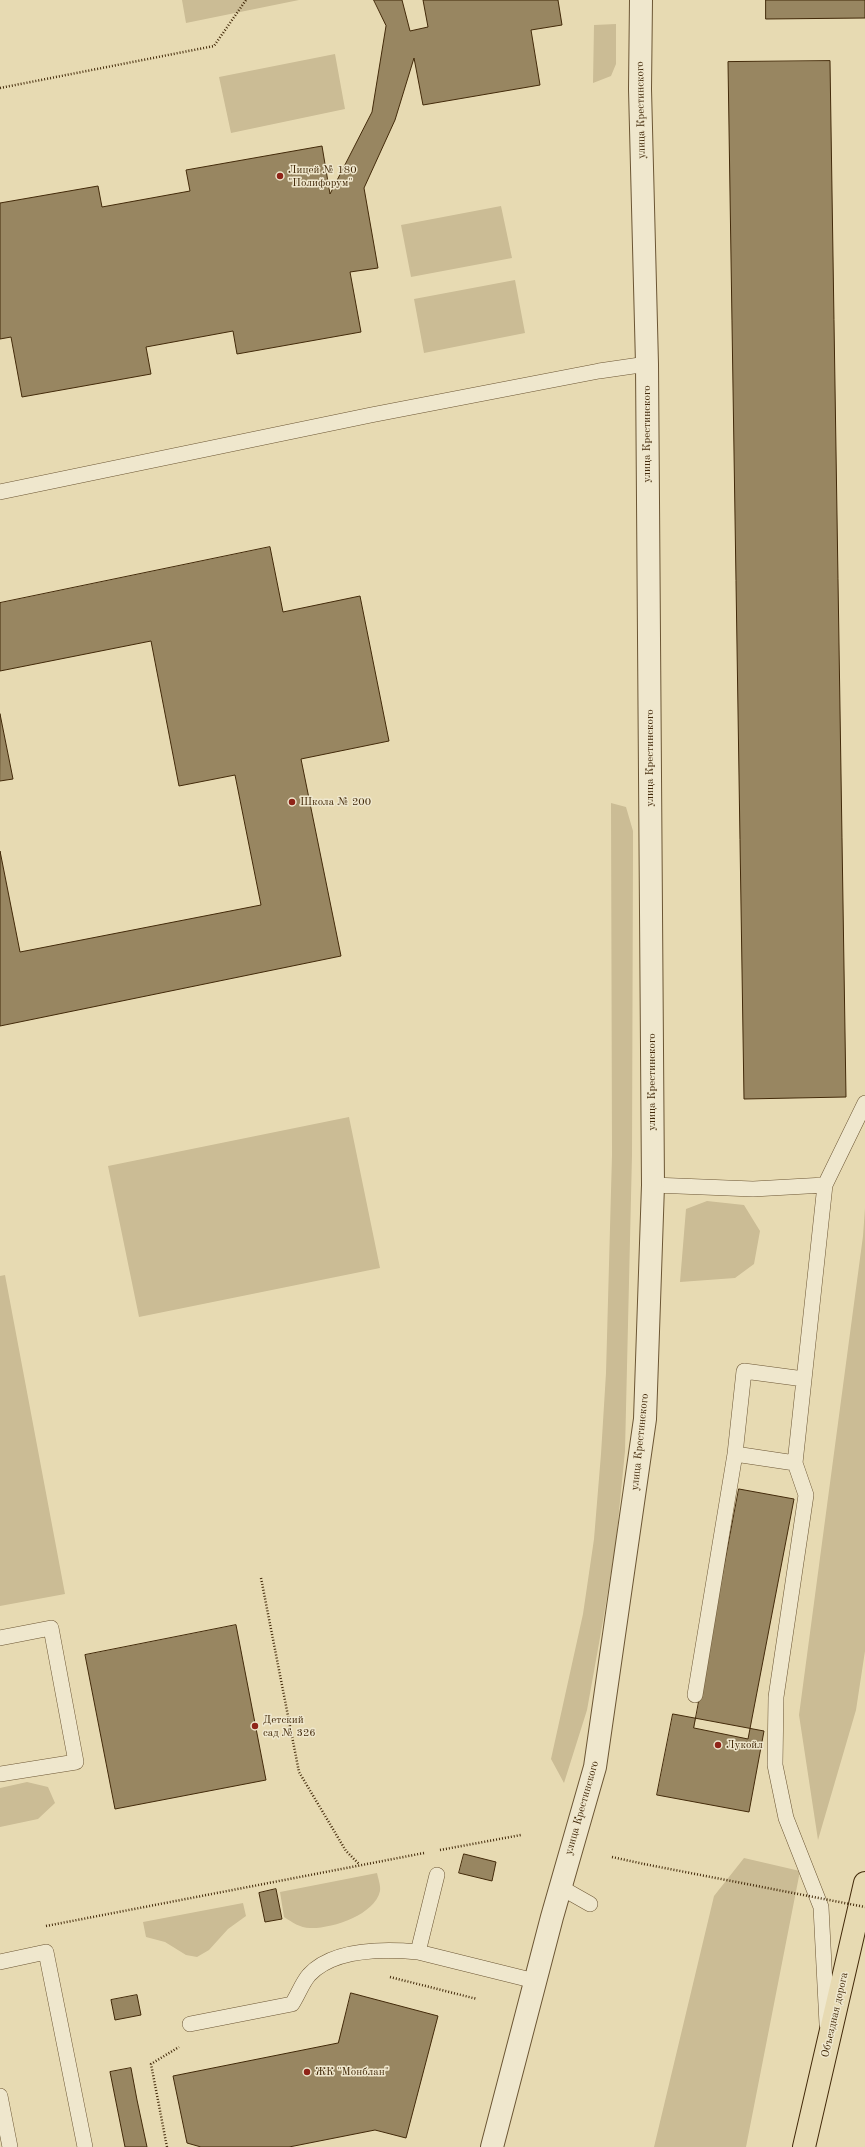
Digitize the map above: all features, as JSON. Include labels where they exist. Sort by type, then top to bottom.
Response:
[{"type":"main road","name":"Объездная дорога","points":[[804,2147],[865,1882]]},
{"type":"street","name":"улица Крестинского","points":[[492,2147],[560,1887],[595,1767],[645,1419],[653,1185],[647,364],[640,89],[641,0]]},
{"type":"lane","points":[[0,492],[371,415],[599,371],[647,364]]},
{"type":"lane","points":[[828,2048],[821,1907],[786,1818],[775,1765],[776,1697],[806,1495],[795,1463],[825,1184],[865,1103]]},
{"type":"lane","points":[[653,1185],[753,1189],[825,1184]]},
{"type":"lane","points":[[695,1695],[735,1454],[744,1371],[804,1379]]},
{"type":"lane","points":[[735,1454],[795,1463]]},
{"type":"lane","points":[[0,1638],[51,1628],[76,1762],[0,1774]]},
{"type":"lane","points":[[418,1952],[437,1875]]},
{"type":"lane","points":[[560,1887],[590,1904]]},
{"type":"lane","points":[[190,2024],[292,2004],[309,1975],[329,1959],[382,1949],[418,1952],[535,1981]]},
{"type":"lane","points":[[0,1962],[46,1952],[85,2147]]},
{"type":"lane","points":[[0,2096],[10,2147]]},
{"type":"path","points":[[0,88],[214,46],[246,0]]},
{"type":"path","points":[[261,1578],[299,1772],[346,1851],[359,1864]]},
{"type":"path","points":[[436,1850],[521,1835]]},
{"type":"path","points":[[39,1927],[359,1864],[428,1852]]},
{"type":"path","points":[[612,1857],[865,1907]]},
{"type":"path","points":[[385,1976],[477,1999]]},
{"type":"path","points":[[167,2147],[151,2064],[192,2039],[190,2024]]},
{"type":"shaded area","points":[[182,0],[299,0],[186,23]]},
{"type":"shaded area","points":[[616,24],[616,64],[611,76],[593,83],[594,25]]},
{"type":"shaded area","points":[[335,54],[345,109],[231,133],[219,77]]},
{"type":"shaded area","points":[[501,206],[512,258],[411,277],[401,225]]},
{"type":"shaded area","points":[[515,280],[525,333],[424,353],[414,299]]},
{"type":"shaded area","points":[[611,803],[626,807],[633,831],[632,1155],[625,1451],[616,1542],[587,1710],[564,1783],[551,1759],[583,1614],[594,1539],[606,1373],[612,1155]]},
{"type":"shaded area","points":[[349,1117],[380,1268],[139,1317],[108,1166]]},
{"type":"shaded area","points":[[707,1201],[744,1205],[760,1231],[754,1264],[735,1278],[680,1282],[686,1209]]},
{"type":"shaded area","points":[[865,1208],[865,1651],[856,1710],[818,1840],[799,1715],[863,1236]]},
{"type":"shaded area","points":[[5,1275],[65,1594],[0,1606],[0,1276]]},
{"type":"shaded area","points":[[27,1782],[48,1787],[55,1803],[38,1819],[0,1827],[0,1788]]},
{"type":"shaded area","points":[[744,1858],[800,1871],[746,2147],[654,2147],[714,1896]]},
{"type":"shaded area","points":[[377,1873],[380,1891],[376,1900],[361,1914],[351,1919],[319,1928],[306,1928],[293,1923],[284,1917],[280,1892]]},
{"type":"shaded area","points":[[243,1903],[246,1916],[228,1929],[209,1950],[197,1957],[186,1955],[165,1942],[146,1937],[143,1922]]},
{"type":"building","points":[[374,0],[402,0],[410,31],[428,27],[423,0],[558,0],[562,25],[531,30],[540,85],[423,105],[414,58],[395,120],[364,188],[378,268],[350,272],[361,332],[237,354],[233,331],[146,347],[151,374],[22,397],[11,337],[0,339],[0,203],[98,186],[102,207],[190,191],[186,170],[322,146],[330,194],[372,112],[386,26]]},
{"type":"building","points":[[766,0],[865,0],[865,18],[766,19]]},
{"type":"building","points":[[830,61],[846,1097],[744,1099],[728,62]]},
{"type":"building","points":[[270,547],[283,612],[360,596],[389,741],[301,759],[341,956],[0,1026],[0,851],[20,952],[261,905],[235,775],[179,786],[151,641],[0,671],[0,603]]},
{"type":"building","points":[[0,714],[13,779],[0,781]]},
{"type":"building","points":[[739,1489],[794,1499],[748,1739],[694,1728]]},
{"type":"building","points":[[236,1625],[266,1780],[115,1809],[85,1655]]},
{"type":"building","points":[[673,1714],[764,1731],[749,1812],[657,1795]]},
{"type":"building","points":[[464,1854],[496,1862],[492,1881],[459,1873]]},
{"type":"building","points":[[276,1889],[282,1919],[265,1922],[259,1893]]},
{"type":"building","name":"ЖК \"Монблан\"","points":[[351,1993],[438,2016],[406,2138],[375,2130],[289,2147],[201,2147],[187,2143],[173,2076],[338,2043]]},
{"type":"building","points":[[137,1995],[141,2015],[115,2020],[111,2000]]},
{"type":"building","points":[[131,2068],[147,2147],[125,2147],[110,2072]]},
{"type":"place","name":"Лицей № 180 \"Полифорум\"","points":[[280,176]]},
{"type":"place","name":"Школа № 200","points":[[292,802]]},
{"type":"place","name":"Детский сад № 326","points":[[255,1726]]},
{"type":"place","name":"Лукойл","points":[[718,1745]]},
{"type":"place","name":"ЖК \"Монблан\"","points":[[307,2072]]}]
